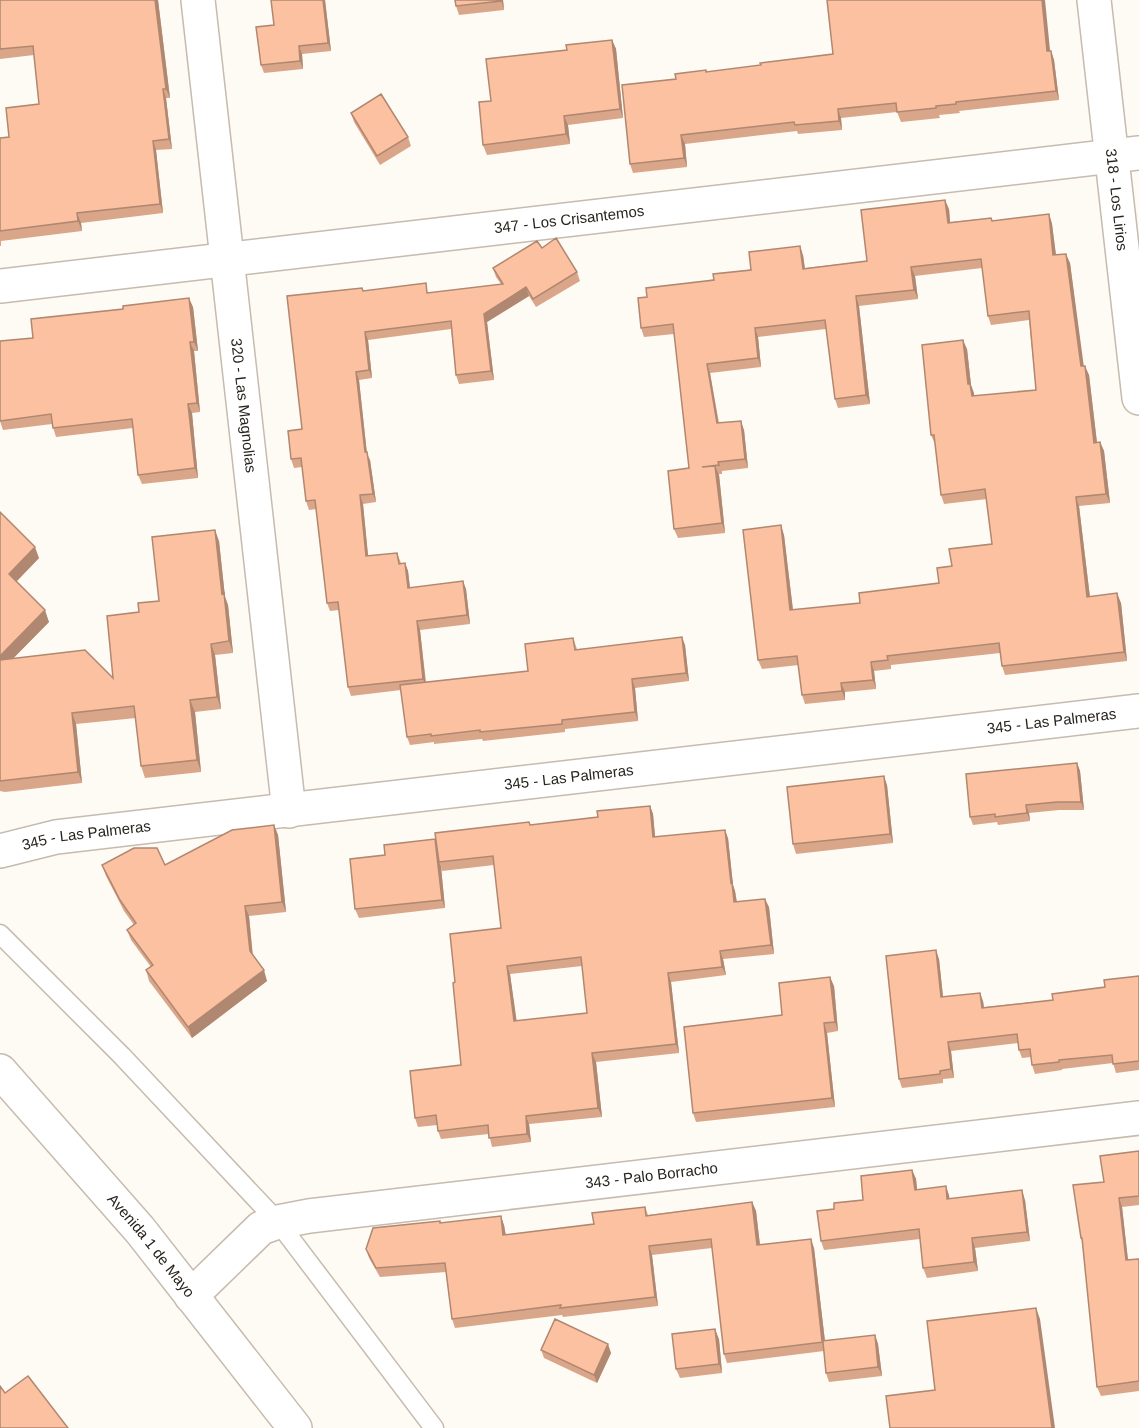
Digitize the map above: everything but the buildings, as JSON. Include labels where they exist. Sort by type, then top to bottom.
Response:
[{"type":"street","name":"320 - Las Magnolias","points":[[198,0],[289,811]]},
{"type":"street","name":"318 - Los Lirios","points":[[1094,0],[1125,154],[1139,398]]},
{"type":"street","name":"347 - Los Crisantemos","points":[[0,286],[1125,154]]},
{"type":"street","name":"345 - Las Palmeras","points":[[0,851],[56,837],[1139,711]]},
{"type":"street","name":"Avenida 1 de Mayo","points":[[0,1071],[140,1230],[295,1428]]},
{"type":"street","name":"343 - Palo Borracho","points":[[191,1296],[261,1228],[278,1222],[321,1214],[1139,1118]]},
{"type":"lane","points":[[0,934],[122,1056],[278,1222],[434,1428]]}]
